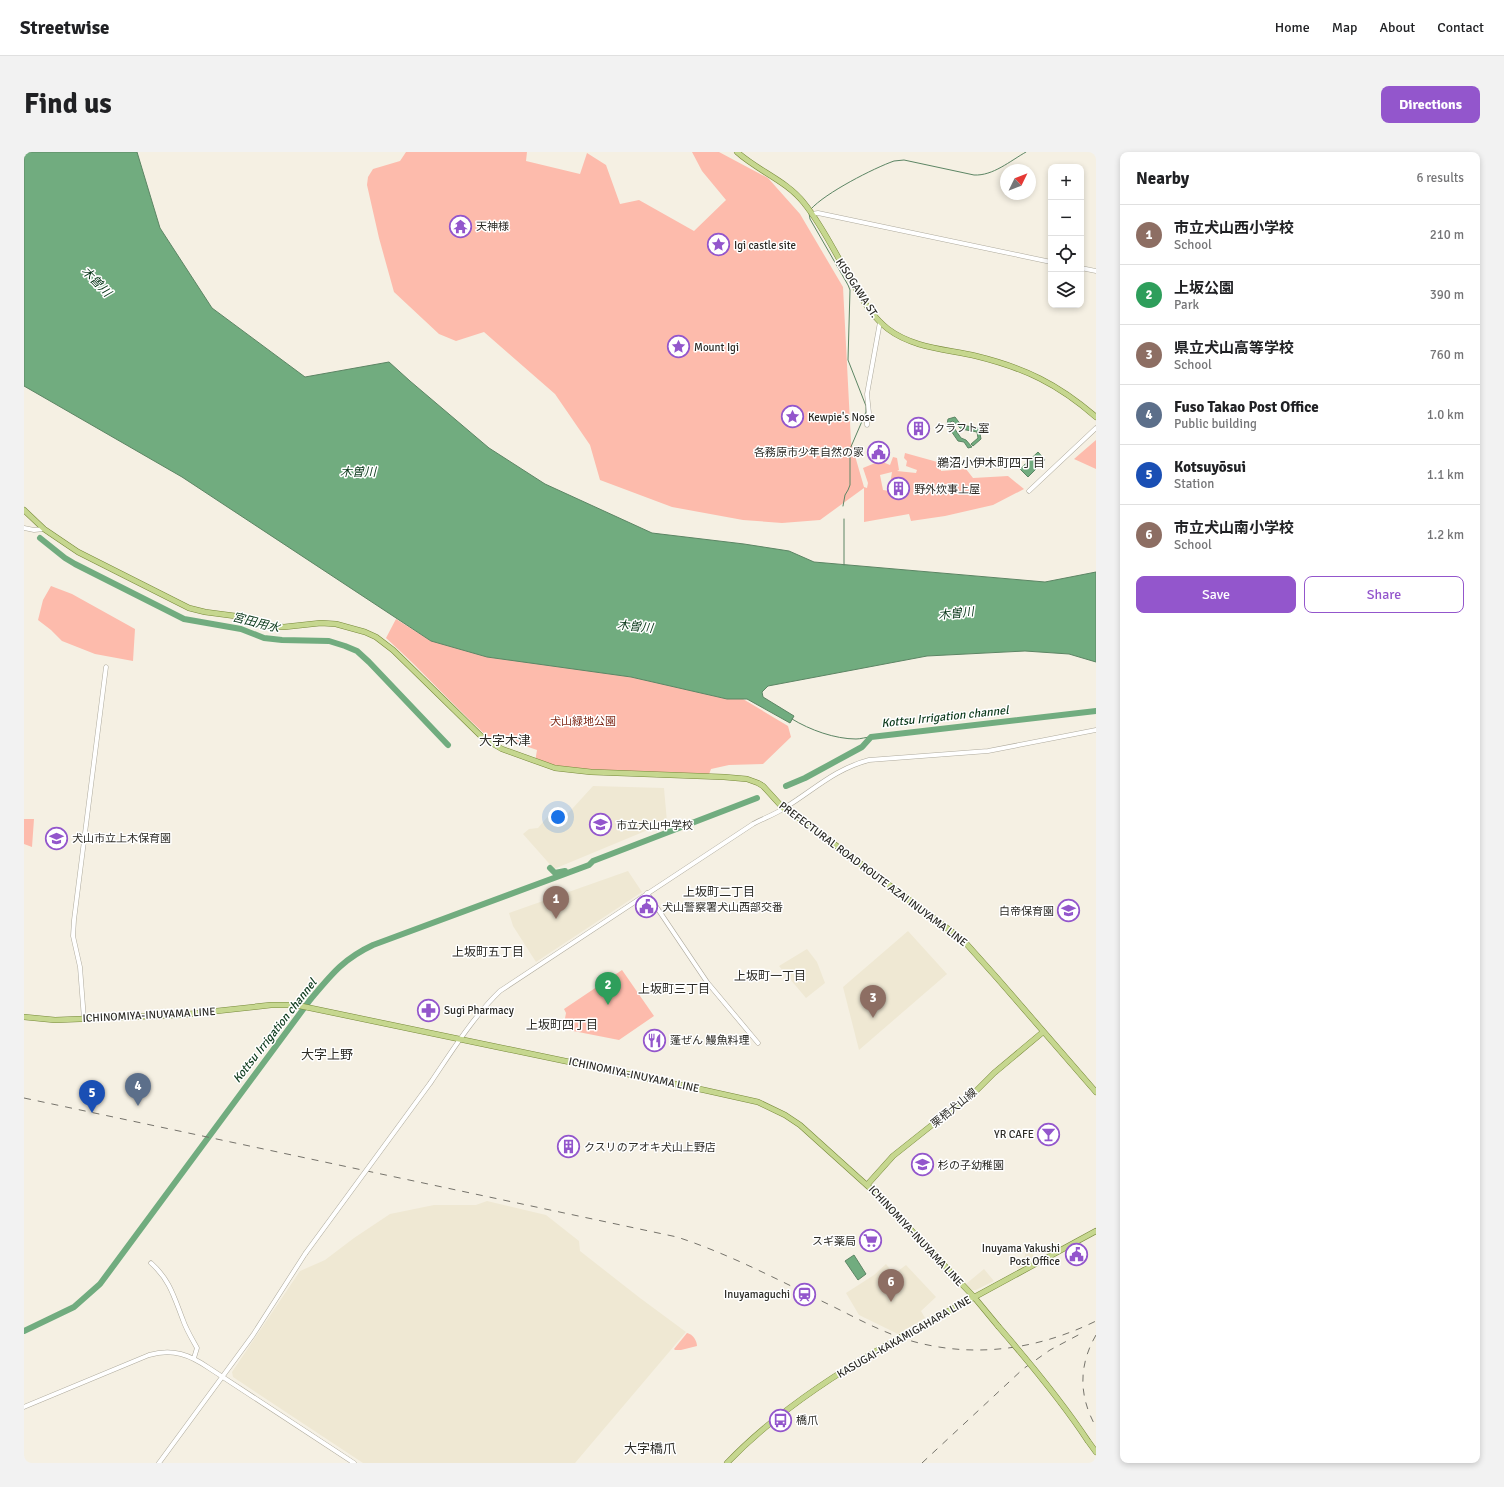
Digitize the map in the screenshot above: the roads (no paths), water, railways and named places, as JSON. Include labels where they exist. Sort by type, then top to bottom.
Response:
[{"type":"main road","name":"KISOGAWA ST.","points":[[737,152],[791,189],[805,204],[865,304],[880,322],[898,335],[913,342],[1003,363],[1026,372],[1050,383],[1068,394],[1096,417]]},
{"type":"main road","name":"PREFECTURAL ROAD ROUTE AZAI INUYAMA LINE","points":[[24,510],[44,529],[78,552],[189,608],[204,612],[243,617],[271,626],[284,627],[321,623],[336,624],[365,632],[376,637],[393,650],[483,738],[502,749],[527,759],[555,768],[591,772],[724,777],[747,779],[758,783],[763,786],[784,809],[799,818],[963,940],[1096,1092]]},
{"type":"main road","name":"ICHINOMIYA-INUYAMA LINE","points":[[24,1017],[55,1020],[180,1015],[271,1005],[296,1005],[758,1102],[785,1115],[800,1125],[867,1185],[974,1298],[1066,1407],[1096,1452]]},
{"type":"main road","name":"栗栖犬山線","points":[[867,1185],[893,1156],[974,1093],[994,1073],[1043,1032]]},
{"type":"main road","name":"KASUGAI-KAKAMIGAHARA LINE","points":[[727,1463],[780,1415],[847,1368],[1096,1231]]},
{"type":"street","points":[[812,214],[818,213],[1048,261]]},
{"type":"street","points":[[1084,269],[1096,271]]},
{"type":"street","points":[[867,425],[869,407],[867,394],[880,322]]},
{"type":"street","points":[[1029,491],[1096,428]]},
{"type":"street","points":[[24,528],[34,530],[44,529]]},
{"type":"street","points":[[84,1019],[80,967],[73,936],[106,667]]},
{"type":"street","points":[[159,1463],[253,1335],[284,1284],[305,1254],[461,1039],[488,1003],[500,991],[753,824],[784,809],[836,773],[853,764],[869,760],[988,751],[1096,730]]},
{"type":"street","points":[[647,894],[707,982],[758,1042]]},
{"type":"street","points":[[151,1263],[162,1274],[169,1285],[183,1321],[196,1348],[194,1358]]},
{"type":"street","points":[[24,1407],[149,1355],[163,1352],[173,1352],[194,1358],[354,1463]]},
{"type":"water","name":"木曽川","points":[[24,152],[137,152],[160,228],[212,308],[305,377],[389,362],[489,448],[545,484],[652,533],[789,551],[814,562],[1045,582],[1096,572],[1096,662],[1069,654],[1025,651],[927,656],[768,686],[762,692],[763,697],[794,716],[790,723],[747,699],[727,699],[631,677],[487,657],[431,641],[182,477],[24,386]]},
{"type":"water","points":[[955,417],[961,425],[979,428],[981,439],[973,446],[971,444],[978,438],[977,432],[961,429],[953,421],[950,422],[961,438],[966,440],[972,447],[968,448],[964,442],[958,441],[947,425],[948,419]]},
{"type":"water","points":[[1038,452],[1045,460],[1028,477],[1020,469]]},
{"type":"water","points":[[854,1255],[866,1274],[858,1280],[845,1261]]},
{"type":"waterway","points":[[811,209],[838,189],[863,175],[894,161],[904,160],[974,175],[981,175],[995,171],[1026,152]]},
{"type":"waterway","points":[[809,213],[810,219],[850,290],[848,360],[866,406],[866,412],[850,449],[850,485],[845,495],[843,506]]},
{"type":"waterway","points":[[844,519],[844,565]]},
{"type":"waterway","name":"宮田用水","points":[[40,538],[75,564],[184,619],[241,629],[264,638],[329,641],[357,651],[448,745]]},
{"type":"waterway","name":"Kottsu Irrigation channel","points":[[786,786],[805,778],[862,747],[871,737],[1096,711]]},
{"type":"waterway","points":[[792,719],[807,727],[831,736],[848,739],[871,737]]},
{"type":"waterway","name":"Kottsu Irrigation channel","points":[[24,1331],[74,1307],[100,1284],[310,1000],[331,975],[353,956],[373,945],[589,865],[593,861],[757,798]]},
{"type":"waterway","name":"宮田用水","points":[[550,868],[555,873],[565,871]]},
{"type":"railway","points":[[24,1098],[677,1237],[737,1260],[879,1329],[898,1337],[932,1346],[980,1350],[1027,1345],[1051,1339],[1096,1321]]},
{"type":"railway","points":[[922,1463],[1023,1369],[1050,1350],[1082,1333]]},
{"type":"railway","points":[[1096,1335],[1086,1358],[1083,1381],[1086,1404],[1096,1427]]},
{"type":"place","name":"天神様","points":[[461,226]]},
{"type":"place","name":"Igi castle site","points":[[719,245]]},
{"type":"place","name":"Mount Igi","points":[[679,347]]},
{"type":"place","name":"Kewpie's Nose","points":[[793,417]]},
{"type":"place","name":"クラフト室","points":[[919,428]]},
{"type":"place","name":"各務原市少年自然の家","points":[[879,452]]},
{"type":"place","name":"野外炊事上屋","points":[[898,489]]},
{"type":"place","name":"市立犬山中学校","points":[[600,825]]},
{"type":"place","name":"犬山市立上木保育園","points":[[56,838]]},
{"type":"place","name":"犬山警察署犬山西部交番","points":[[647,907]]},
{"type":"place","name":"白帝保育園","points":[[1069,911]]},
{"type":"place","name":"市立犬山西小学校","points":[[556,919]]},
{"type":"place","name":"上坂公園","points":[[608,1005]]},
{"type":"place","name":"Sugi Pharmacy","points":[[429,1010]]},
{"type":"place","name":"県立犬山高等学校","points":[[873,1018]]},
{"type":"place","name":"蓬ぜん 鰻魚料理","points":[[654,1040]]},
{"type":"place","name":"Fuso Takao Post Office","points":[[138,1106]]},
{"type":"place","name":"Kotsuyōsui","points":[[92,1113]]},
{"type":"place","name":"YR CAFE","points":[[1049,1134]]},
{"type":"place","name":"クスリのアオキ犬山上野店","points":[[568,1147]]},
{"type":"place","name":"杉の子幼稚園","points":[[922,1165]]},
{"type":"place","name":"スギ薬局","points":[[871,1241]]},
{"type":"place","name":"Inuyama Yakushi Post Office","points":[[1076,1254]]},
{"type":"place","name":"Inuyamaguchi","points":[[805,1294]]},
{"type":"place","name":"市立犬山南小学校","points":[[891,1302]]},
{"type":"place","name":"橋爪","points":[[781,1420]]},
{"type":"district","name":"鵜沼小伊木町四丁目","points":[[991,463]]},
{"type":"district","name":"大字木津","points":[[505,741]]},
{"type":"district","name":"上坂町二丁目","points":[[719,892]]},
{"type":"district","name":"上坂町五丁目","points":[[488,952]]},
{"type":"district","name":"上坂町一丁目","points":[[770,976]]},
{"type":"district","name":"上坂町三丁目","points":[[674,989]]},
{"type":"district","name":"上坂町四丁目","points":[[562,1025]]},
{"type":"district","name":"大字上野","points":[[327,1055]]},
{"type":"district","name":"大字橋爪","points":[[650,1449]]},
{"type":"park label","name":"犬山緑地公園","points":[[583,721]]}]
